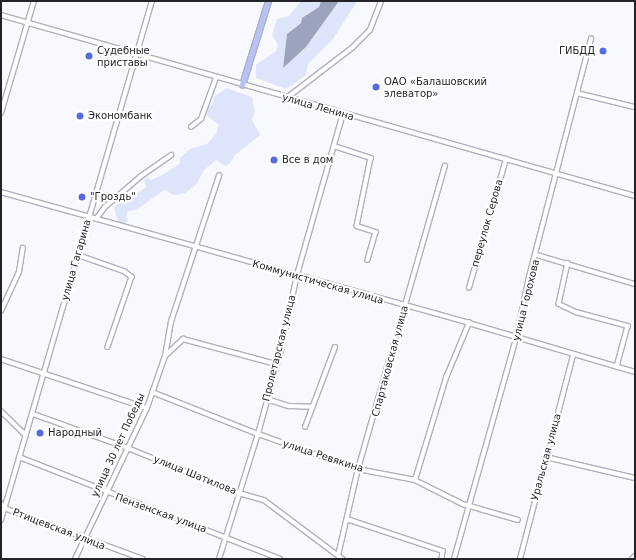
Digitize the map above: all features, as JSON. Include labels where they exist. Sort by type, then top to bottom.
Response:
[{"type":"main road","points":[[242,85],[268,1]]},
{"type":"street","points":[[1,113],[34,1]]},
{"type":"street","name":"улица Гагарина","points":[[1,520],[33,414],[88,216],[152,1]]},
{"type":"street","points":[[288,96],[352,48],[370,30],[381,1]]},
{"type":"street","name":"улица Ленина","points":[[1,15],[216,78],[288,96],[343,114],[506,158],[635,196]]},
{"type":"street","name":"улица Горохова","points":[[454,559],[516,338],[529,277],[537,255],[591,39]]},
{"type":"street","points":[[191,127],[201,119],[216,78]]},
{"type":"street","points":[[577,93],[635,107]]},
{"type":"street","name":"Пролетарская улица","points":[[219,559],[258,434],[297,275],[343,114]]},
{"type":"street","points":[[334,146],[371,158],[357,226],[376,232],[368,260]]},
{"type":"street","points":[[96,219],[105,207],[140,177],[171,156]]},
{"type":"street","name":"переулок Серова","points":[[469,288],[506,158]]},
{"type":"street","name":"Спартаковская улица","points":[[338,556],[358,469],[445,166]]},
{"type":"street","name":"улица 30 лет Победы","points":[[75,559],[83,538],[147,408],[165,356],[171,322],[197,248],[219,176]]},
{"type":"street","name":"Коммунистическая улица","points":[[1,192],[297,275],[405,307],[468,322],[516,338],[635,372]]},
{"type":"street","points":[[1,311],[19,272],[23,248]]},
{"type":"street","points":[[78,255],[124,271],[132,277],[108,347]]},
{"type":"street","points":[[537,255],[635,284]]},
{"type":"street","points":[[568,263],[559,304],[576,312],[628,326],[617,367]]},
{"type":"street","points":[[415,480],[446,378],[468,322]]},
{"type":"street","points":[[165,356],[183,339],[276,364]]},
{"type":"street","points":[[305,427],[335,347]]},
{"type":"street","name":"Уральская улица","points":[[520,559],[573,355]]},
{"type":"street","points":[[1,359],[44,372],[147,408]]},
{"type":"street","name":"улица Ревякина","points":[[152,392],[258,434],[358,469],[415,480],[469,506],[518,520]]},
{"type":"street","points":[[267,399],[289,406],[312,408]]},
{"type":"street","points":[[1,411],[26,435]]},
{"type":"street","name":"улица Шатилова","points":[[33,414],[128,448],[239,493],[264,500],[343,559]]},
{"type":"street","points":[[546,457],[635,478]]},
{"type":"street","name":"Пензенская улица","points":[[19,458],[106,493],[226,537],[280,559]]},
{"type":"street","name":"Ртищевская улица","points":[[1,503],[4,508],[143,559]]},
{"type":"street","points":[[346,519],[443,551],[442,559]]},
{"type":"street","points":[[632,559],[635,556]]},
{"type":"shaded area","points":[[301,1],[321,1],[319,7],[287,34],[283,68],[306,47],[339,1],[357,1],[333,39],[308,64],[306,75],[286,89],[256,78],[256,65],[276,51],[278,45],[272,35],[277,19],[289,16]]},
{"type":"shaded area","points":[[321,1],[339,1],[306,47],[283,68],[287,34],[301,23],[302,18],[319,7]]},
{"type":"shaded area","points":[[226,88],[252,97],[255,111],[252,120],[260,135],[235,155],[231,162],[226,166],[216,160],[204,170],[196,185],[185,193],[174,195],[164,190],[136,210],[128,211],[126,217],[128,222],[123,224],[118,222],[114,208],[120,201],[127,197],[131,198],[146,187],[144,180],[147,177],[151,180],[164,174],[180,163],[180,158],[190,149],[207,144],[216,134],[219,125],[207,116],[208,107],[213,104],[214,97]]},
{"type":"place","name":"ГИБДД","points":[[603,51]]},
{"type":"place","name":"Судебные приставы","points":[[89,56]]},
{"type":"place","name":"ОАО «Балашовский элеватор»","points":[[376,87]]},
{"type":"place","name":"Экономбанк","points":[[80,116]]},
{"type":"place","name":"Все в дом","points":[[274,160]]},
{"type":"place","name":"\"Гроздь\"","points":[[82,197]]},
{"type":"place","name":"Народный","points":[[40,433]]}]
